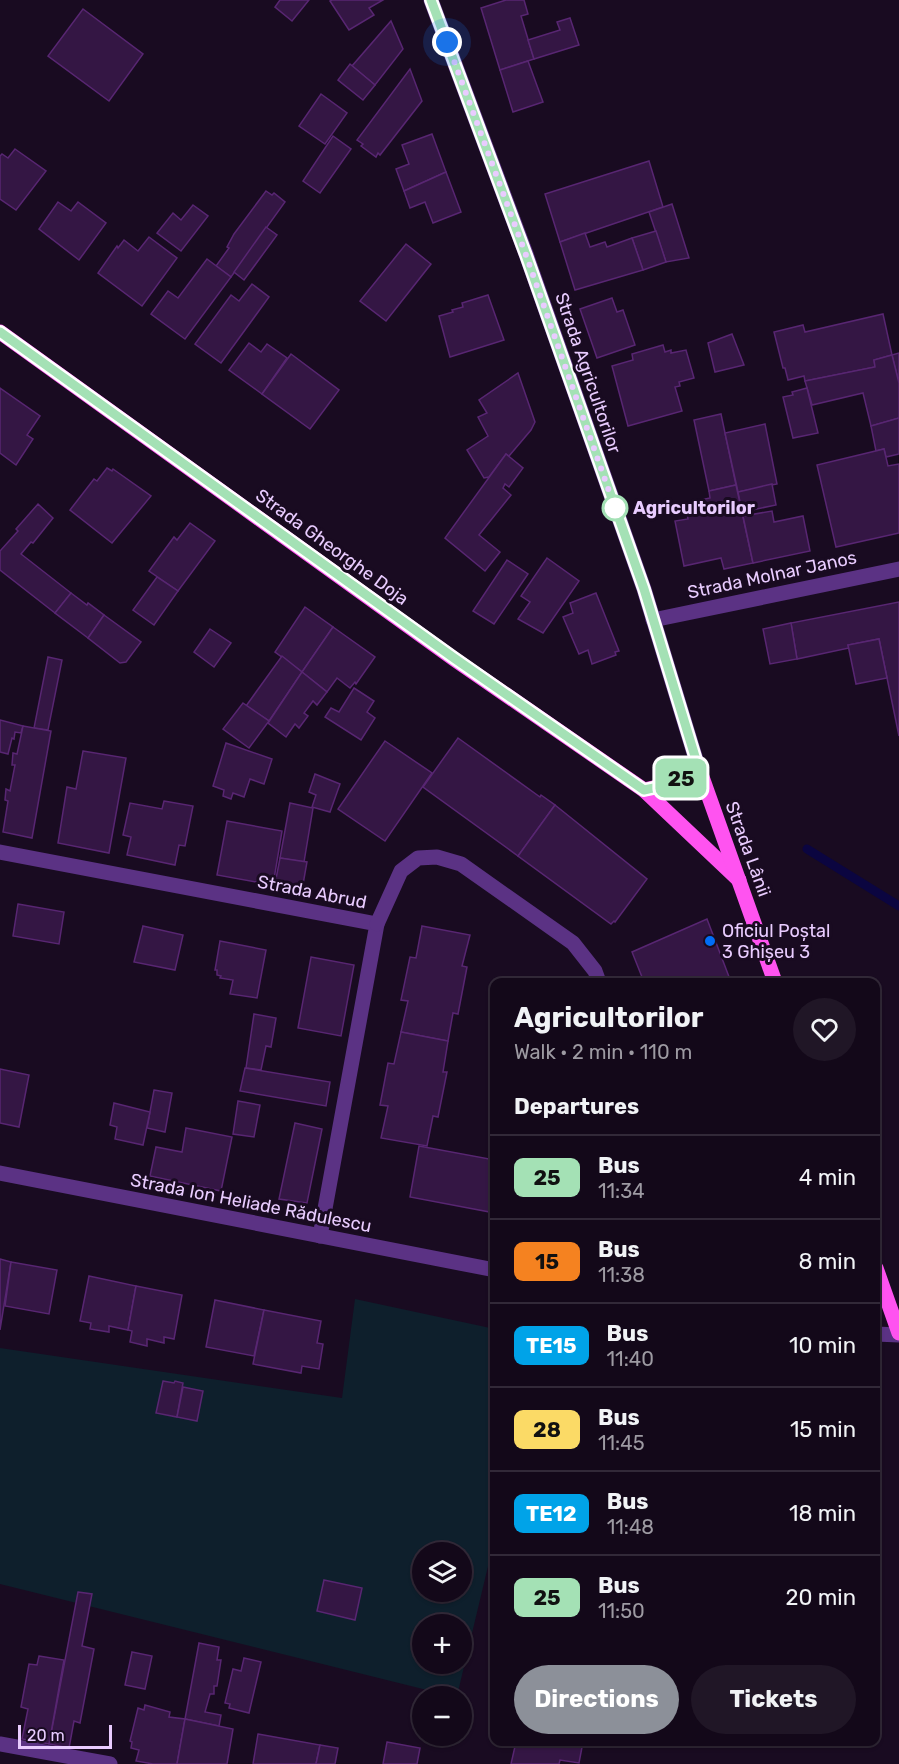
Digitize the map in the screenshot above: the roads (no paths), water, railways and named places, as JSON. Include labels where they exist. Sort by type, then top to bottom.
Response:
[{"type":"main road","name":"Strada Gheorghe Doja","points":[[0,332],[454,658],[644,790],[739,880]]},
{"type":"main road","points":[[644,790],[668,786],[685,775],[697,763]]},
{"type":"main road","name":"Strada Lânii","points":[[697,763],[774,978]]},
{"type":"main road","points":[[880,1279],[899,1334]]},
{"type":"street","name":"Strada Agricultorilor","points":[[431,0],[526,255],[644,589],[697,763]]},
{"type":"street","name":"Strada Molnar Janos","points":[[653,620],[899,569]]},
{"type":"street","name":"Strada Abrud","points":[[0,852],[376,924],[320,1236]]},
{"type":"street","points":[[376,924],[401,871],[418,858],[437,857],[461,864],[573,943],[595,971],[598,978]]},
{"type":"street","name":"Strada Ion Heliade Rădulescu","points":[[0,1173],[490,1269]]},
{"type":"street","points":[[880,1334],[899,1334]]},
{"type":"street","points":[[0,1744],[110,1764]]},
{"type":"waterway","points":[[807,849],[899,906]]},
{"type":"place","name":"Agricultorilor","points":[[615,508]]},
{"type":"place","name":"Oficiul Poștal 3 Ghișeu 3","points":[[710,941]]}]
